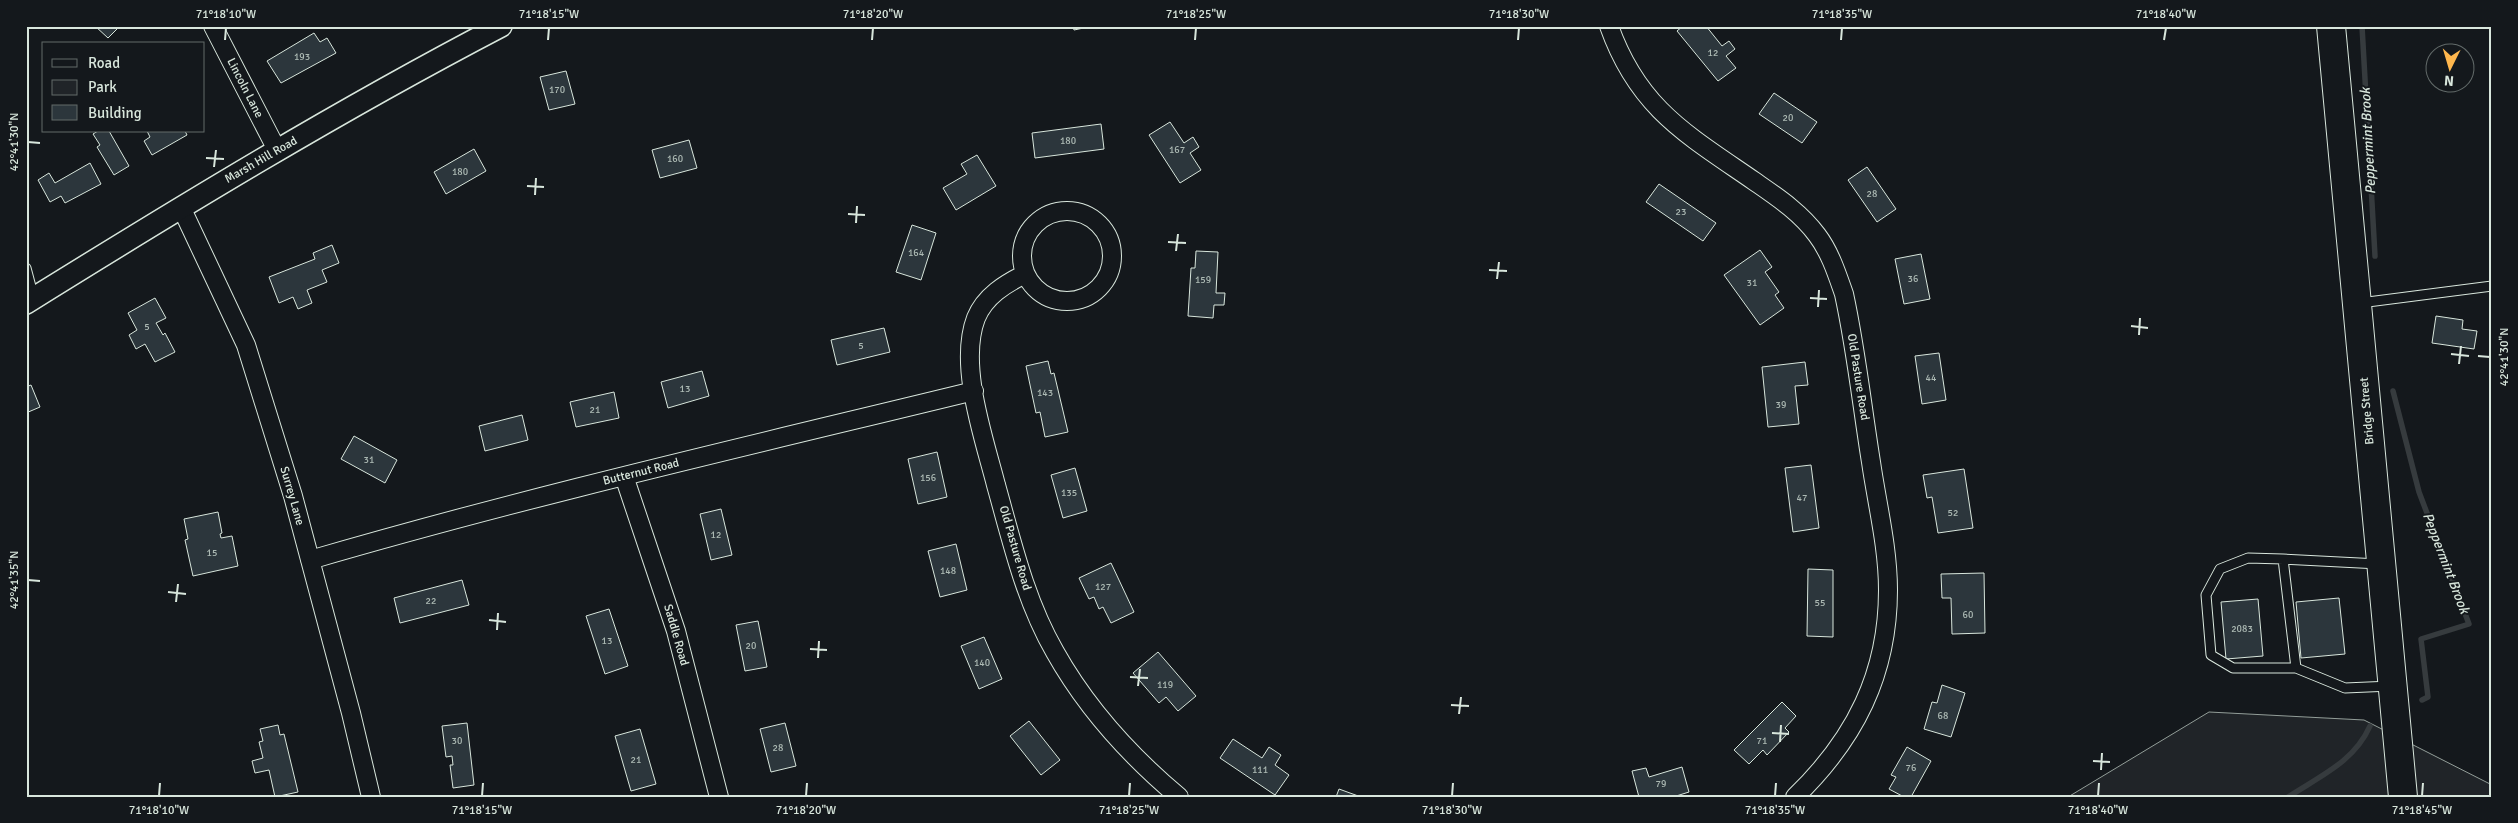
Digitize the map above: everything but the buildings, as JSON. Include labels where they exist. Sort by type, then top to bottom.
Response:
[{"type":"main road","name":"Bridge Street","points":[[2331,26],[2403,797]]},
{"type":"street","name":"Lincoln Lane","points":[[213,26],[277,150]]},
{"type":"street","name":"Marsh Hill Road","points":[[30,301],[277,150],[501,26]]},
{"type":"street","name":"Old Pasture Road","points":[[1609,26],[1623,62],[1640,88],[1660,112],[1680,130],[1787,204],[1818,236],[1828,254],[1844,294],[1886,559],[1887,617],[1876,675],[1865,703],[1836,754],[1795,797]]},
{"type":"street","name":"Surrey Lane","points":[[181,207],[246,345],[310,560],[371,797]]},
{"type":"street","points":[[1066,210],[1087,215],[1100,225],[1110,238],[1113,260],[1106,281],[1099,289],[1080,300],[1064,301],[1048,297],[1031,284],[1025,274],[1022,258],[1024,242],[1036,223],[1045,217],[1066,210]]},
{"type":"street","name":"Old Pasture Road","points":[[1025,274],[995,292],[984,304],[976,319],[970,350],[974,391],[1018,564],[1029,595],[1051,644],[1085,699],[1107,728],[1137,760],[1179,797]]},
{"type":"street","name":"Butternut Road","points":[[310,560],[454,518],[974,391]]},
{"type":"street","name":"Saddle Road","points":[[624,476],[676,631],[719,797]]},
{"type":"lane","points":[[26,268],[30,301]]},
{"type":"lane","points":[[2358,304],[2492,286]]},
{"type":"lane","points":[[2382,564],[2248,558],[2220,569],[2206,595],[2211,656],[2233,668],[2296,668],[2345,688],[2392,686]]},
{"type":"lane","points":[[2283,559],[2296,668]]},
{"type":"green space","points":[[2209,712],[2364,720],[2492,785],[2492,797],[2068,797]]},
{"type":"waterway","name":"Peppermint Brook","points":[[2362,26],[2375,256]]},
{"type":"waterway","name":"Peppermint Brook","points":[[2393,391],[2419,492],[2469,624],[2421,639],[2428,697],[2422,700]]},
{"type":"waterway","name":"Peppermint Brook","points":[[2288,797],[2324,775],[2345,759],[2363,739],[2370,726]]}]
